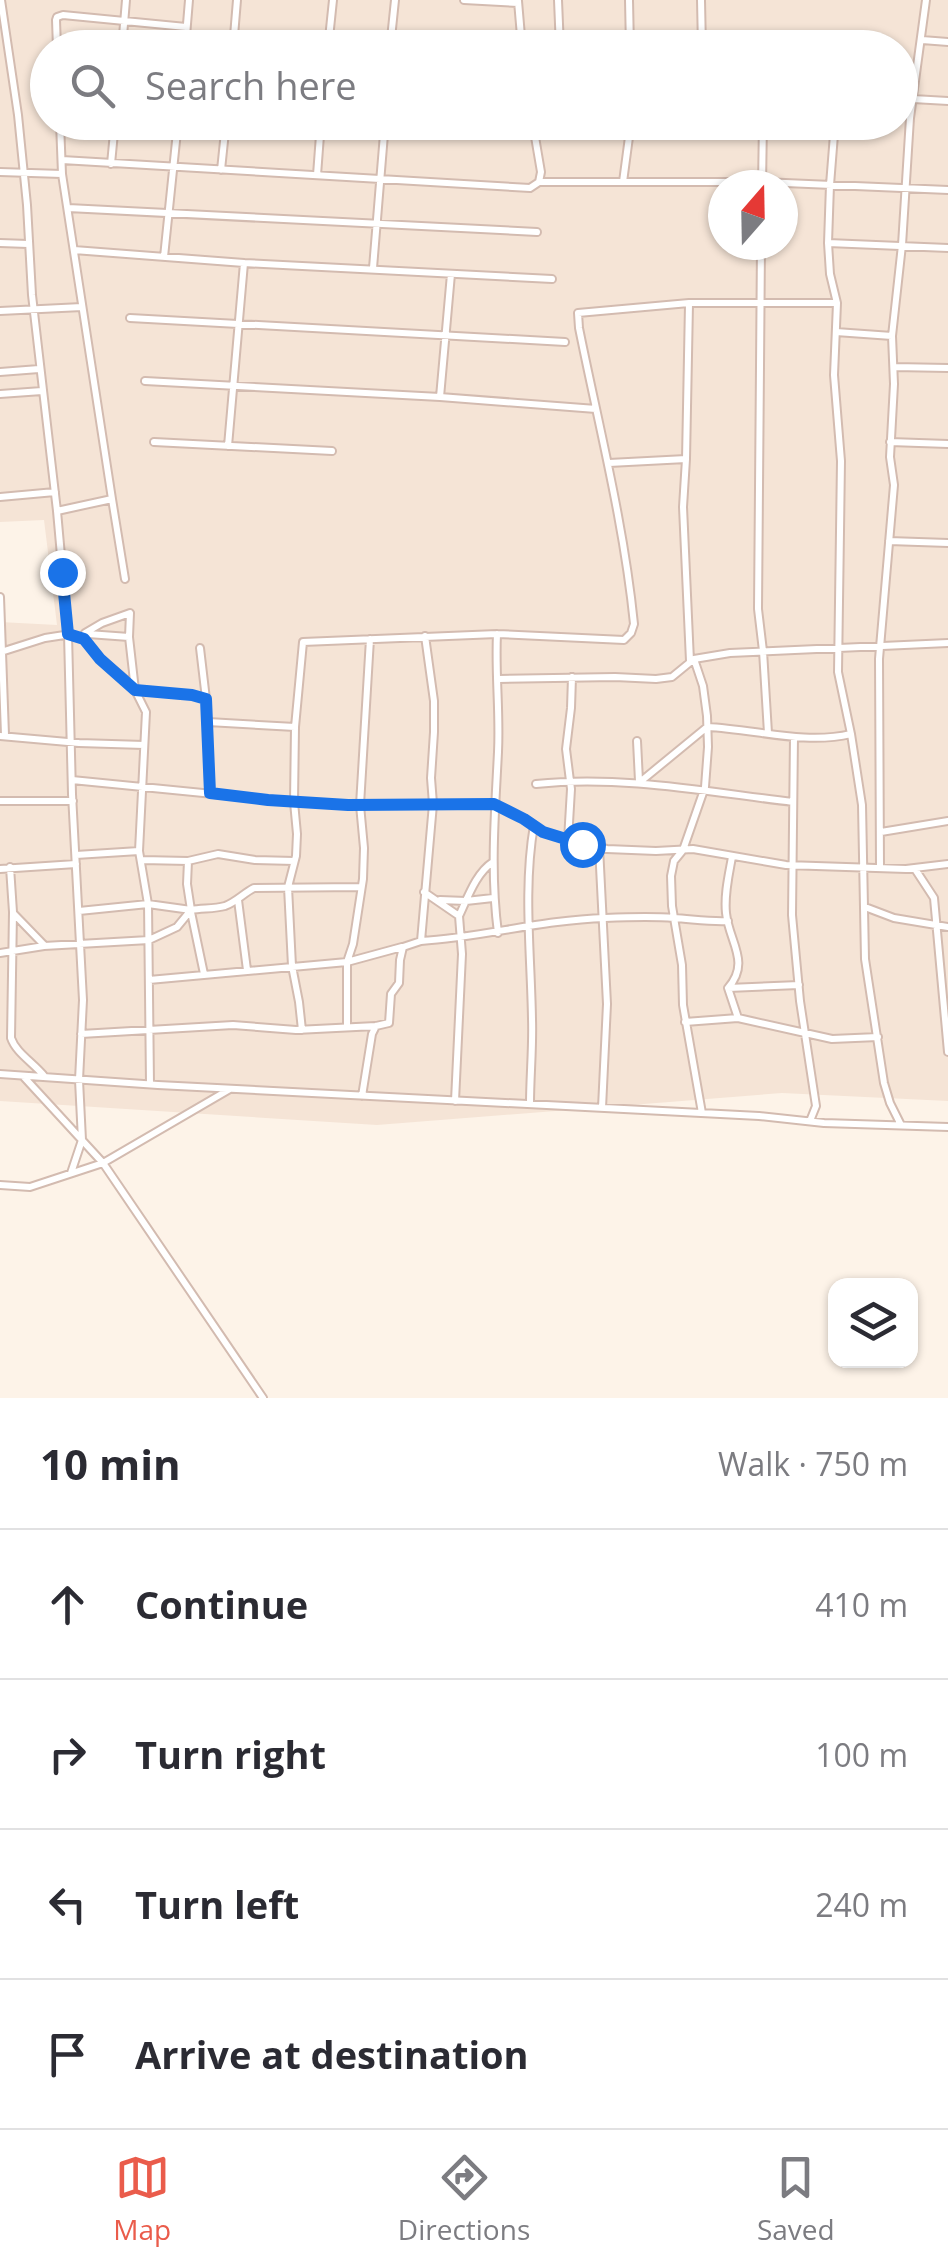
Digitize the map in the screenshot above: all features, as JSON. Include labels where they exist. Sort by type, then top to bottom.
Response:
[{"type":"street","points":[[2,0],[2,25],[24,174],[33,309],[68,634],[80,945],[82,1140],[71,1173]]},
{"type":"street","points":[[123,30],[126,0]]},
{"type":"street","points":[[186,30],[188,0]]},
{"type":"street","points":[[234,30],[237,0]]},
{"type":"street","points":[[330,30],[332,0]]},
{"type":"street","points":[[392,30],[395,0]]},
{"type":"street","points":[[464,0],[518,2],[520,30]]},
{"type":"street","points":[[558,0],[559,30]]},
{"type":"street","points":[[629,0],[630,30]]},
{"type":"street","points":[[701,0],[702,30]]},
{"type":"street","points":[[918,66],[926,0]]},
{"type":"street","points":[[56,30],[57,17],[63,14],[186,27]]},
{"type":"street","points":[[922,40],[948,42]]},
{"type":"street","points":[[918,99],[948,101]]},
{"type":"street","points":[[61,140],[62,174],[125,578]]},
{"type":"street","points":[[111,164],[113,140]]},
{"type":"street","points":[[164,257],[177,140]]},
{"type":"street","points":[[221,170],[224,140]]},
{"type":"street","points":[[316,175],[319,140]]},
{"type":"street","points":[[373,268],[383,140]]},
{"type":"street","points":[[62,160],[530,188],[538,182],[541,172],[536,140]]},
{"type":"street","points":[[623,182],[628,140]]},
{"type":"street","points":[[762,170],[763,140]]},
{"type":"street","points":[[834,140],[828,243],[837,303],[834,374],[841,461],[838,649],[842,698],[862,805],[865,959],[884,1083],[901,1125]]},
{"type":"street","points":[[880,868],[880,645],[894,485],[890,442],[894,367],[891,354],[902,246],[905,140]]},
{"type":"street","points":[[0,172],[62,174]]},
{"type":"street","points":[[538,182],[708,183]]},
{"type":"street","points":[[798,185],[948,190]]},
{"type":"street","points":[[68,208],[537,232]]},
{"type":"street","points":[[0,243],[28,244]]},
{"type":"street","points":[[828,243],[948,248]]},
{"type":"street","points":[[74,250],[552,279]]},
{"type":"street","points":[[762,260],[758,609],[768,732]]},
{"type":"street","points":[[228,446],[244,263]]},
{"type":"street","points":[[440,397],[451,274]]},
{"type":"street","points":[[302,1030],[292,966],[288,887],[297,834],[294,726],[303,642],[497,634],[624,640],[634,624],[627,559],[578,313],[690,303],[837,303]]},
{"type":"street","points":[[690,303],[683,507],[692,660],[702,686],[707,727],[704,791],[671,876],[685,1022],[702,1113]]},
{"type":"street","points":[[0,311],[82,306]]},
{"type":"street","points":[[130,318],[565,342]]},
{"type":"street","points":[[836,332],[892,336]]},
{"type":"street","points":[[894,367],[948,368]]},
{"type":"street","points":[[0,372],[39,369]]},
{"type":"street","points":[[145,381],[596,409]]},
{"type":"street","points":[[0,394],[42,390]]},
{"type":"street","points":[[154,442],[332,451]]},
{"type":"street","points":[[890,442],[948,444]]},
{"type":"street","points":[[609,463],[686,460]]},
{"type":"street","points":[[0,497],[55,492]]},
{"type":"street","points":[[57,510],[112,500]]},
{"type":"street","points":[[889,541],[948,542]]},
{"type":"street","points":[[0,597],[2,736],[144,745]]},
{"type":"street","points":[[85,634],[102,622],[130,612],[135,690],[146,712],[139,850],[148,904],[150,1084]]},
{"type":"street","points":[[68,634],[84,639],[135,690],[206,699]]},
{"type":"street","points":[[2,652],[68,634],[129,637]]},
{"type":"street","points":[[497,634],[493,898],[498,932]]},
{"type":"street","points":[[421,941],[433,804],[434,701],[425,636]]},
{"type":"street","points":[[347,1028],[347,962],[354,944],[364,848],[360,805],[370,639]]},
{"type":"street","points":[[499,678],[656,680],[672,676],[692,660],[730,653],[948,643]]},
{"type":"street","points":[[200,648],[210,793]]},
{"type":"street","points":[[568,840],[571,812],[566,749],[572,677]]},
{"type":"street","points":[[208,722],[294,726]]},
{"type":"street","points":[[639,782],[707,727],[808,738],[851,734]]},
{"type":"street","points":[[794,736],[792,915],[816,1106],[810,1121]]},
{"type":"street","points":[[637,741],[639,782]]},
{"type":"street","points":[[72,780],[294,802],[494,804],[543,832],[599,848],[693,849],[792,865],[914,868],[948,864]]},
{"type":"street","points":[[536,784],[569,780],[639,782],[793,802]]},
{"type":"street","points":[[0,801],[73,801]]},
{"type":"street","points":[[881,832],[948,820]]},
{"type":"street","points":[[530,1104],[528,859],[534,824]]},
{"type":"street","points":[[599,848],[607,1004],[602,1108]]},
{"type":"street","points":[[0,869],[139,850]]},
{"type":"street","points":[[142,860],[188,860],[218,854],[295,862]]},
{"type":"street","points":[[728,988],[738,978],[740,966],[726,912],[732,856]]},
{"type":"street","points":[[188,860],[187,884],[204,974]]},
{"type":"street","points":[[455,1100],[462,954],[459,916],[480,873],[493,862]]},
{"type":"street","points":[[10,868],[11,1038],[44,1077]]},
{"type":"street","points":[[914,868],[934,898],[948,1052]]},
{"type":"street","points":[[79,911],[148,904],[191,910],[223,906],[254,888],[361,887]]},
{"type":"street","points":[[424,892],[459,916]]},
{"type":"street","points":[[436,900],[493,898]]},
{"type":"street","points":[[238,900],[247,970]]},
{"type":"street","points":[[864,906],[894,918],[948,927]]},
{"type":"street","points":[[0,953],[44,946],[148,940],[177,927],[191,910]]},
{"type":"street","points":[[13,912],[44,946]]},
{"type":"street","points":[[149,980],[347,962],[421,941],[498,932],[528,924],[602,918],[728,921]]},
{"type":"street","points":[[81,1034],[251,1025],[302,1030],[376,1026],[389,1022],[391,994],[398,982],[403,947]]},
{"type":"street","points":[[728,988],[799,985]]},
{"type":"street","points":[[728,988],[738,1018]]},
{"type":"street","points":[[685,1022],[738,1018],[832,1039],[878,1037]]},
{"type":"street","points":[[362,1096],[376,1026]]},
{"type":"street","points":[[0,1074],[948,1127]]},
{"type":"street","points":[[23,1076],[103,1163],[263,1398]]},
{"type":"street","points":[[0,1185],[30,1186],[103,1163],[232,1088]]},
{"type":"shaded area","points":[[0,0],[948,0],[948,1101],[782,1093],[377,1125],[0,1101],[0,622],[57,625],[44,520],[0,522]]},
{"type":"route","points":[[62,572],[68,634],[84,639],[135,690],[206,699],[210,793],[348,805],[494,804],[543,832],[582,844]]}]
